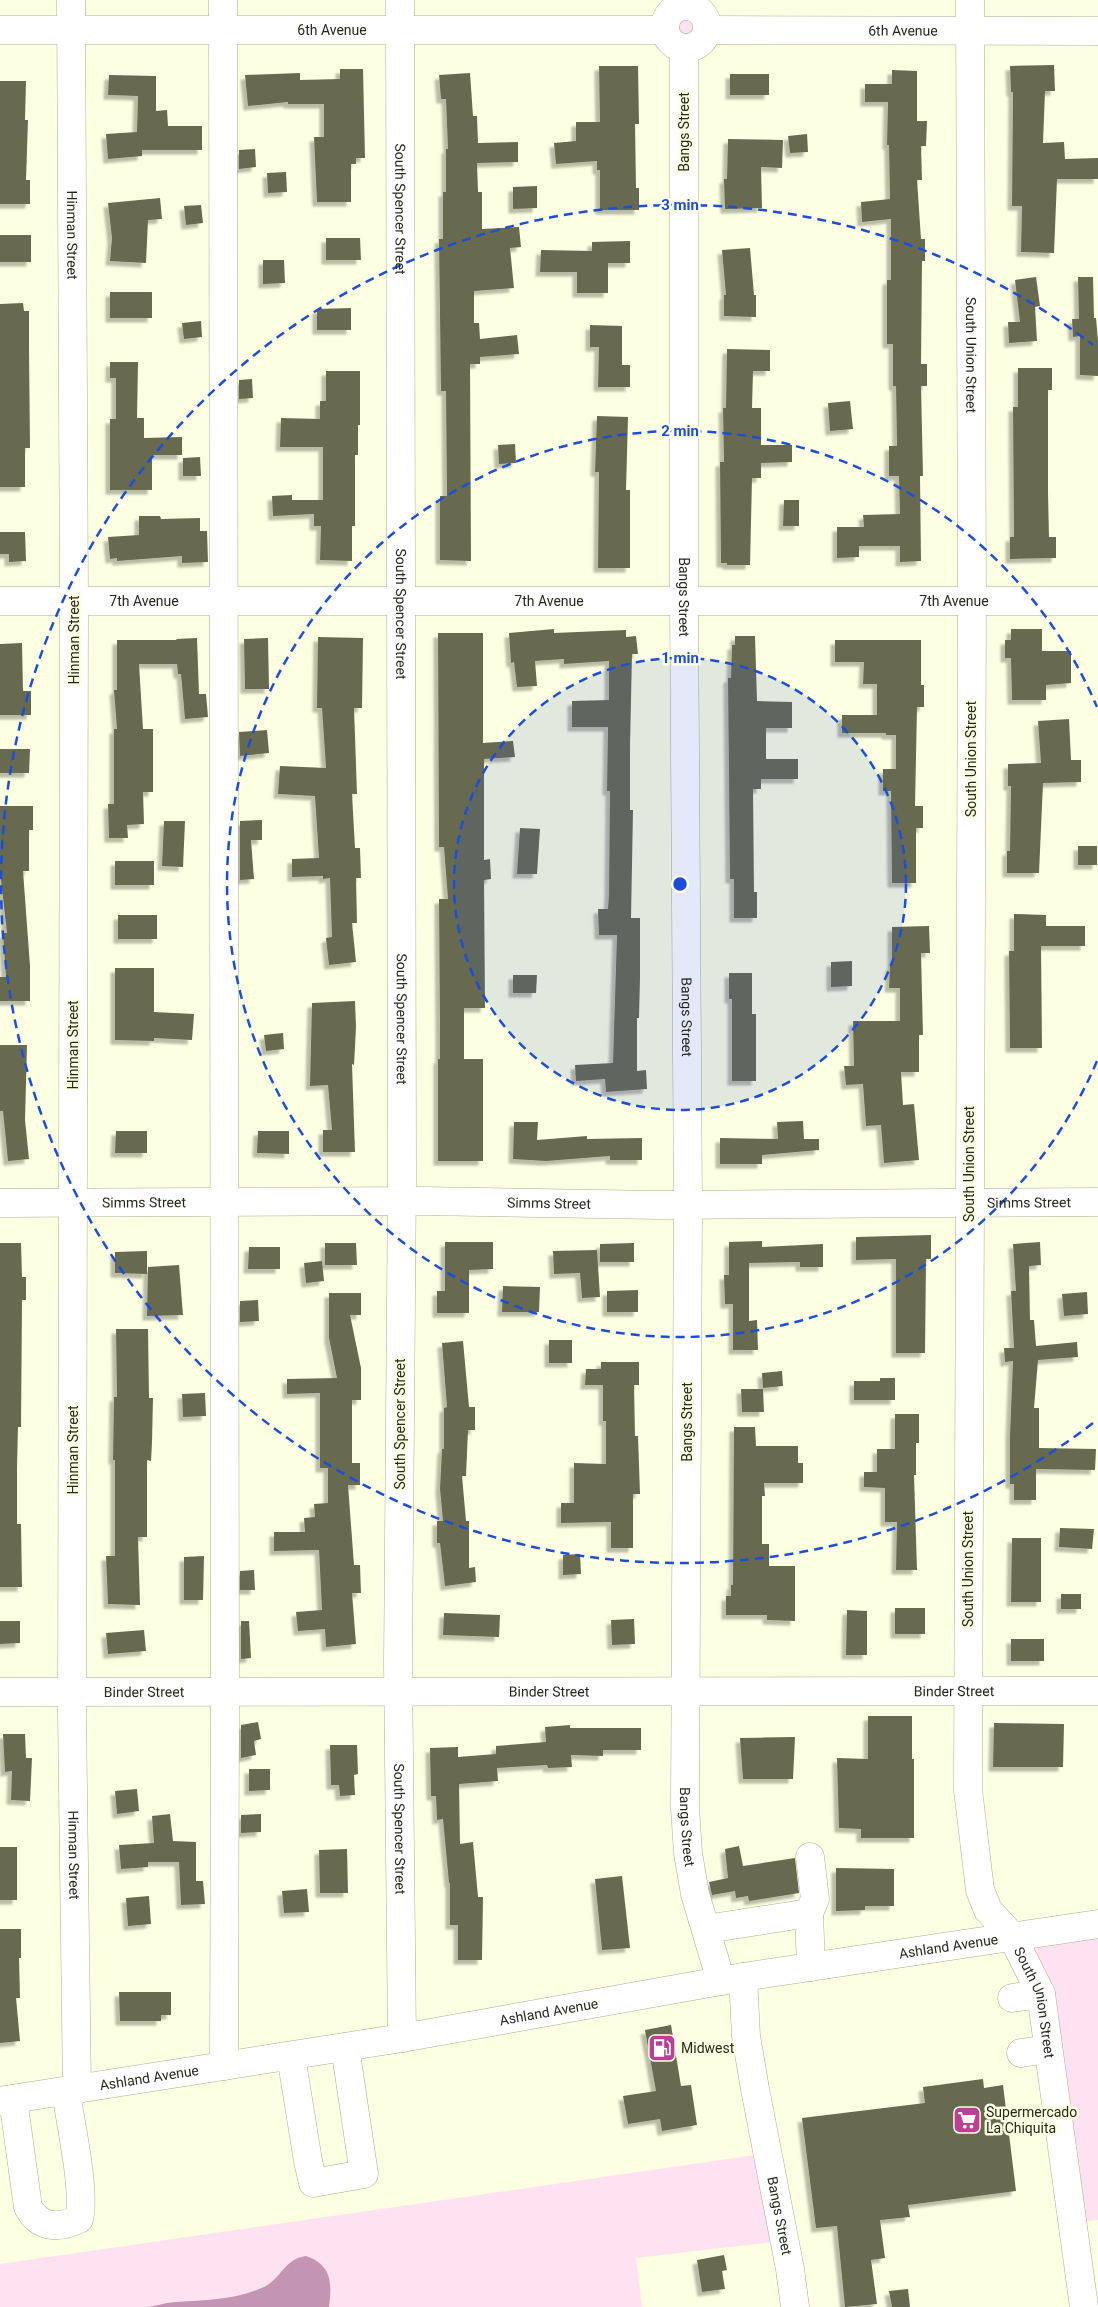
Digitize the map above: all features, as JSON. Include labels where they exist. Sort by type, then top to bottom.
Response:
[{"type":"street","name":"Hinman Street","points":[[7,2100],[28,2207],[34,2218],[51,2225],[73,2222],[79,2219],[81,2213],[80,2193],[71,2090],[74,601],[71,0]]},
{"type":"street","points":[[222,0],[224,2066]]},
{"type":"street","name":"South Spencer Street","points":[[400,0],[402,603],[399,1692],[402,2038]]},
{"type":"street","name":"South Union Street","points":[[970,0],[972,601],[968,1203],[968,1790],[980,1890],[988,1910],[1012,1936],[1041,1994],[1084,2307]]},
{"type":"street","points":[[683,2],[699,10],[706,19],[708,30],[700,44],[675,39],[668,16],[683,2]]},
{"type":"street","name":"6th Avenue","points":[[0,30],[400,29],[675,39]]},
{"type":"street","name":"6th Avenue","points":[[708,30],[1098,31]]},
{"type":"street","name":"Bangs Street","points":[[675,39],[684,602],[688,1205],[685,1808],[688,1853],[695,1894],[706,1929],[732,1979],[753,2034],[795,2307]]},
{"type":"street","name":"7th Avenue","points":[[0,601],[402,603],[1098,601]]},
{"type":"street","name":"Simms Street","points":[[0,1202],[401,1202],[688,1205],[1098,1202]]},
{"type":"street","name":"Binder Street","points":[[0,1692],[1098,1691]]},
{"type":"street","points":[[810,1857],[815,1899],[809,1913],[812,1967]]},
{"type":"street","points":[[706,1929],[809,1913]]},
{"type":"street","name":"Ashland Avenue","points":[[7,2100],[402,2038],[732,1979],[1098,1924]]},
{"type":"street","points":[[1012,1998],[1041,1994]]},
{"type":"street","points":[[291,2056],[308,2161],[314,2183],[364,2174],[345,2047]]},
{"type":"street","points":[[1020,2053],[1048,2049]]},
{"type":"shaded area","points":[[684,19],[692,24],[693,34],[691,37],[676,37],[675,25]]},
{"type":"shaded area","points":[[1098,1922],[1098,2220],[1089,2221],[1071,2215],[1041,1994],[1012,1936]]},
{"type":"shaded area","points":[[776,2152],[790,2240],[636,2258],[642,2307],[0,2307],[0,2264]]},
{"type":"shaded area","points":[[306,2256],[321,2264],[328,2276],[330,2283],[329,2307],[147,2307],[173,2302],[221,2299],[242,2295],[264,2287],[293,2261]]},
{"type":"building","points":[[1054,65],[1055,91],[1045,91],[1043,143],[1064,142],[1065,159],[1098,158],[1098,179],[1057,179],[1054,253],[1021,252],[1022,206],[1012,206],[1013,92],[1011,92],[1010,66]]},
{"type":"building","points":[[599,66],[638,66],[639,124],[635,124],[636,188],[639,188],[639,210],[600,210],[600,170],[597,170],[597,161],[556,164],[554,143],[576,141],[576,122],[600,122]]},
{"type":"building","points":[[340,69],[363,69],[365,158],[356,158],[356,164],[351,164],[351,202],[317,202],[314,137],[324,137],[324,104],[288,104],[288,102],[248,106],[245,75],[300,73],[300,80],[340,79]]},
{"type":"building","points":[[892,70],[917,71],[917,121],[927,121],[926,146],[921,146],[922,180],[917,180],[921,239],[925,239],[925,261],[922,261],[921,364],[927,364],[927,386],[921,386],[923,476],[920,476],[921,561],[900,562],[900,546],[859,546],[859,557],[837,558],[837,527],[864,527],[863,515],[900,514],[899,476],[889,476],[889,446],[897,446],[896,386],[893,386],[893,344],[887,344],[887,280],[891,280],[891,219],[862,222],[861,202],[890,199],[889,145],[887,145],[888,102],[865,102],[865,84],[892,84]]},
{"type":"building","points":[[470,73],[473,116],[477,116],[478,143],[518,142],[518,162],[477,163],[478,192],[482,192],[482,229],[519,227],[521,247],[510,248],[514,288],[474,291],[474,323],[479,323],[480,339],[517,335],[519,354],[480,357],[480,364],[470,364],[471,561],[440,560],[440,496],[447,496],[446,391],[441,391],[439,239],[443,239],[443,192],[446,192],[446,149],[448,149],[446,99],[441,99],[439,75]]},
{"type":"building","points":[[730,74],[769,74],[769,95],[730,95]]},
{"type":"building","points":[[109,75],[156,76],[156,111],[167,110],[168,126],[202,126],[202,150],[142,150],[142,156],[108,159],[106,134],[137,132],[138,96],[108,95]]},
{"type":"building","points":[[0,81],[26,81],[25,120],[28,120],[26,180],[30,180],[30,204],[0,204]]},
{"type":"building","points":[[807,134],[808,152],[790,153],[788,136]]},
{"type":"building","points":[[728,139],[783,140],[782,168],[761,167],[762,208],[725,209],[724,179],[727,179]]},
{"type":"building","points":[[255,149],[256,167],[239,169],[239,150]]},
{"type":"building","points":[[286,172],[287,192],[268,193],[267,173]]},
{"type":"building","points":[[537,186],[537,208],[513,209],[513,187]]},
{"type":"building","points":[[160,198],[162,219],[148,220],[146,263],[110,261],[112,238],[108,203]]},
{"type":"building","points":[[201,205],[203,223],[186,225],[184,206]]},
{"type":"building","points":[[0,235],[31,235],[31,262],[0,262]]},
{"type":"building","points":[[326,238],[360,238],[361,260],[326,260]]},
{"type":"building","points":[[630,241],[630,263],[608,263],[608,293],[577,293],[577,272],[540,272],[541,250],[592,251],[592,242]]},
{"type":"building","points":[[750,248],[754,295],[756,295],[756,317],[724,316],[724,295],[726,295],[722,250]]},
{"type":"building","points":[[263,260],[284,260],[285,283],[263,284]]},
{"type":"building","points":[[1036,277],[1040,306],[1035,307],[1037,341],[1009,343],[1008,322],[1020,322],[1015,280]]},
{"type":"building","points":[[1078,277],[1093,277],[1094,318],[1096,318],[1098,341],[1098,376],[1080,375],[1080,336],[1073,337],[1072,319],[1079,319]]},
{"type":"building","points":[[110,292],[152,292],[152,318],[110,318]]},
{"type":"building","points":[[23,303],[24,311],[29,311],[30,448],[25,448],[25,487],[0,487],[0,304]]},
{"type":"building","points":[[351,308],[351,330],[317,330],[317,309]]},
{"type":"building","points":[[201,321],[202,337],[184,339],[182,323]]},
{"type":"building","points":[[590,325],[622,326],[622,365],[630,365],[630,387],[598,387],[599,347],[590,347]]},
{"type":"building","points":[[727,349],[770,350],[770,371],[753,371],[752,408],[761,408],[761,445],[792,445],[792,462],[761,463],[761,478],[752,478],[750,565],[727,565],[727,563],[721,563],[720,462],[724,462],[723,408],[726,408]]},
{"type":"building","points":[[110,362],[138,362],[137,418],[144,418],[144,438],[182,437],[182,455],[152,455],[152,490],[110,490],[110,419],[116,419],[116,378],[110,378]]},
{"type":"building","points":[[1018,368],[1052,368],[1052,390],[1048,390],[1048,493],[1049,537],[1056,537],[1056,558],[1010,559],[1010,537],[1014,537],[1013,407],[1018,407]]},
{"type":"building","points":[[326,371],[360,371],[360,425],[358,425],[358,455],[355,455],[355,526],[352,526],[352,561],[320,560],[321,526],[314,526],[314,514],[273,516],[272,496],[292,495],[292,500],[323,500],[323,447],[280,447],[281,418],[320,419],[320,401],[326,401]]},
{"type":"building","points":[[252,379],[253,398],[239,399],[239,380]]},
{"type":"building","points":[[850,401],[853,429],[830,431],[828,403]]},
{"type":"building","points":[[597,416],[628,417],[626,490],[630,490],[630,568],[598,568],[599,472],[595,472]]},
{"type":"building","points":[[515,444],[516,463],[499,464],[498,445]]},
{"type":"building","points":[[200,457],[201,476],[183,476],[183,458]]},
{"type":"building","points":[[784,500],[799,500],[799,526],[783,526]]},
{"type":"building","points":[[139,516],[160,516],[161,519],[200,518],[200,531],[207,531],[208,562],[182,563],[182,556],[117,561],[117,558],[110,559],[108,537],[139,535]]},
{"type":"building","points":[[0,532],[25,532],[26,561],[9,562],[9,554],[0,554]]},
{"type":"building","points":[[554,629],[554,633],[626,630],[626,637],[636,636],[638,654],[632,654],[630,746],[630,810],[633,810],[631,918],[640,918],[637,1071],[646,1070],[647,1089],[606,1092],[605,1079],[576,1081],[575,1065],[613,1063],[617,935],[599,935],[598,909],[608,909],[609,894],[610,791],[607,791],[608,727],[572,727],[572,701],[609,700],[609,661],[564,664],[564,659],[535,661],[537,686],[517,687],[514,662],[511,663],[509,633]]},
{"type":"building","points":[[1011,629],[1042,629],[1042,651],[1071,651],[1071,683],[1046,685],[1046,700],[1012,700],[1011,658],[1005,658],[1005,640],[1011,640]]},
{"type":"building","points":[[438,633],[483,633],[483,743],[513,741],[515,757],[484,759],[484,860],[490,859],[491,879],[484,880],[485,1008],[464,1008],[464,1059],[483,1059],[483,1161],[438,1161],[438,1059],[440,1059],[439,899],[448,899],[444,847],[439,847]]},
{"type":"building","points":[[735,636],[755,636],[757,701],[792,702],[792,728],[766,728],[766,759],[798,759],[798,779],[761,779],[761,789],[753,789],[754,892],[757,892],[757,918],[734,918],[734,879],[730,879],[728,678],[731,678],[732,645],[735,645]]},
{"type":"building","points":[[318,637],[363,638],[362,708],[354,708],[357,794],[352,794],[355,848],[360,848],[361,878],[356,878],[357,923],[352,923],[356,962],[329,965],[326,938],[332,937],[330,878],[323,879],[323,876],[292,877],[292,859],[319,858],[315,796],[278,794],[280,766],[326,768],[322,708],[317,708]]},
{"type":"building","points":[[197,638],[199,694],[206,694],[208,717],[185,719],[181,674],[178,674],[177,664],[139,664],[143,729],[153,729],[153,792],[143,792],[144,824],[127,825],[128,838],[109,838],[108,804],[114,804],[114,729],[117,729],[114,690],[117,690],[117,640]]},
{"type":"building","points":[[268,638],[269,689],[245,689],[244,639]]},
{"type":"building","points":[[835,640],[921,640],[921,685],[924,685],[924,707],[917,707],[915,806],[923,806],[923,828],[916,828],[916,883],[892,883],[891,791],[883,791],[883,769],[896,769],[896,735],[886,735],[886,733],[842,733],[842,715],[877,715],[877,684],[863,684],[864,662],[835,662]]},
{"type":"building","points":[[22,643],[23,691],[31,691],[31,715],[0,715],[0,644]]},
{"type":"building","points":[[1069,719],[1071,760],[1081,760],[1081,782],[1043,783],[1039,873],[1007,873],[1007,851],[1010,851],[1011,786],[1008,786],[1008,764],[1041,763],[1038,721]]},
{"type":"building","points":[[267,730],[269,753],[240,756],[239,732]]},
{"type":"building","points":[[0,749],[30,749],[29,773],[0,773]]},
{"type":"building","points":[[0,806],[33,806],[33,830],[29,830],[29,871],[23,871],[30,966],[30,1001],[0,1001],[0,977],[6,977],[3,933],[7,933],[0,871]]},
{"type":"building","points":[[262,820],[262,840],[251,840],[254,879],[240,880],[240,821]]},
{"type":"building","points":[[164,821],[185,821],[183,867],[162,866]]},
{"type":"building","points":[[520,828],[540,829],[537,874],[517,874]]},
{"type":"building","points":[[1078,846],[1097,846],[1097,865],[1078,865]]},
{"type":"building","points":[[115,861],[154,861],[154,885],[115,885]]},
{"type":"building","points":[[1014,914],[1046,915],[1046,926],[1085,926],[1085,946],[1041,946],[1042,1048],[1010,1048],[1009,951],[1014,951]]},
{"type":"building","points":[[118,915],[157,915],[157,939],[118,939]]},
{"type":"building","points":[[929,926],[930,953],[921,953],[923,1035],[919,1035],[919,1072],[901,1072],[903,1105],[914,1104],[919,1160],[884,1163],[881,1125],[866,1126],[863,1084],[846,1085],[844,1066],[854,1066],[853,1021],[900,1021],[900,988],[889,988],[890,966],[892,966],[892,927]]},
{"type":"building","points":[[852,961],[852,986],[831,987],[831,962]]},
{"type":"building","points":[[115,968],[154,968],[154,1012],[194,1014],[192,1040],[154,1038],[154,1041],[115,1040]]},
{"type":"building","points":[[729,973],[752,973],[752,1014],[756,1014],[756,1081],[732,1081],[732,999],[729,999]]},
{"type":"building","points":[[513,975],[537,975],[536,993],[513,993]]},
{"type":"building","points":[[355,1001],[354,1065],[352,1064],[355,1152],[323,1152],[323,1130],[332,1130],[328,1085],[310,1086],[312,1003]]},
{"type":"building","points":[[283,1033],[284,1049],[266,1051],[264,1035]]},
{"type":"building","points":[[0,1045],[27,1045],[25,1120],[29,1159],[8,1161],[3,1111],[0,1111]]},
{"type":"building","points":[[803,1121],[804,1139],[819,1139],[819,1150],[762,1155],[762,1164],[720,1164],[720,1138],[778,1139],[777,1122]]},
{"type":"building","points":[[514,1122],[538,1122],[537,1140],[587,1136],[587,1139],[642,1138],[642,1160],[610,1160],[610,1156],[546,1161],[513,1159]]},
{"type":"building","points":[[116,1131],[147,1131],[147,1153],[115,1153]]},
{"type":"building","points":[[258,1131],[289,1131],[289,1154],[257,1153]]},
{"type":"building","points":[[931,1235],[931,1259],[926,1259],[925,1353],[896,1353],[896,1259],[856,1260],[856,1237]]},
{"type":"building","points":[[762,1241],[762,1247],[823,1244],[823,1267],[800,1267],[800,1262],[749,1263],[749,1321],[757,1320],[758,1350],[733,1350],[733,1304],[725,1304],[724,1275],[729,1275],[729,1242]]},
{"type":"building","points":[[445,1242],[493,1242],[493,1269],[469,1270],[469,1313],[437,1313],[437,1291],[445,1291]]},
{"type":"building","points":[[1040,1242],[1041,1265],[1029,1266],[1030,1320],[1034,1320],[1036,1346],[1077,1342],[1078,1357],[1038,1360],[1034,1408],[1039,1408],[1039,1448],[1096,1449],[1095,1470],[1036,1469],[1036,1500],[1014,1500],[1014,1484],[1010,1484],[1013,1361],[1005,1362],[1004,1348],[1014,1348],[1011,1291],[1016,1291],[1013,1244]]},
{"type":"building","points":[[0,1243],[21,1243],[22,1277],[26,1277],[26,1300],[22,1300],[21,1427],[18,1427],[17,1467],[17,1524],[21,1524],[22,1587],[0,1587]]},
{"type":"building","points":[[325,1243],[356,1243],[357,1265],[325,1265]]},
{"type":"building","points":[[634,1243],[634,1262],[600,1262],[600,1244]]},
{"type":"building","points":[[249,1247],[280,1247],[280,1269],[248,1269]]},
{"type":"building","points":[[597,1250],[600,1297],[582,1298],[580,1273],[554,1274],[553,1251]]},
{"type":"building","points":[[147,1251],[147,1274],[115,1273],[115,1252]]},
{"type":"building","points":[[322,1261],[324,1281],[306,1283],[304,1263]]},
{"type":"building","points":[[179,1265],[183,1315],[147,1316],[148,1267]]},
{"type":"building","points":[[503,1286],[540,1287],[539,1312],[502,1312]]},
{"type":"building","points":[[638,1290],[638,1312],[607,1312],[607,1291]]},
{"type":"building","points":[[1087,1292],[1088,1314],[1064,1316],[1062,1294]]},
{"type":"building","points":[[329,1293],[361,1293],[361,1315],[350,1315],[361,1368],[361,1400],[352,1400],[352,1463],[360,1463],[360,1485],[348,1485],[354,1565],[360,1565],[361,1593],[352,1593],[356,1644],[326,1647],[325,1629],[298,1631],[296,1612],[322,1610],[319,1550],[274,1551],[274,1532],[305,1532],[304,1518],[315,1517],[314,1504],[328,1503],[328,1468],[320,1468],[320,1393],[287,1394],[287,1379],[337,1378],[329,1338]]},
{"type":"building","points":[[258,1300],[259,1321],[240,1322],[240,1301]]},
{"type":"building","points":[[116,1329],[148,1329],[149,1398],[153,1398],[152,1442],[151,1461],[147,1460],[147,1537],[138,1537],[140,1605],[108,1604],[106,1556],[115,1556],[115,1460],[113,1460],[114,1397],[117,1397]]},
{"type":"building","points":[[549,1340],[572,1340],[572,1363],[549,1363]]},
{"type":"building","points":[[463,1341],[469,1407],[475,1407],[475,1430],[468,1430],[466,1476],[462,1476],[466,1521],[469,1521],[469,1568],[475,1567],[476,1582],[445,1586],[440,1543],[437,1543],[437,1521],[443,1521],[440,1489],[442,1449],[444,1449],[444,1408],[447,1407],[442,1343]]},
{"type":"building","points":[[601,1362],[639,1362],[639,1385],[634,1385],[635,1436],[638,1436],[640,1494],[633,1494],[633,1548],[611,1548],[611,1522],[561,1523],[561,1503],[574,1503],[574,1463],[606,1464],[606,1421],[603,1421],[603,1385],[585,1385],[586,1369],[601,1369]]},
{"type":"building","points":[[782,1371],[783,1386],[763,1388],[762,1373]]},
{"type":"building","points":[[880,1378],[895,1378],[895,1400],[854,1400],[854,1381],[880,1381]]},
{"type":"building","points":[[741,1389],[763,1389],[764,1412],[742,1412]]},
{"type":"building","points":[[205,1393],[206,1416],[183,1417],[182,1394]]},
{"type":"building","points":[[895,1414],[919,1414],[919,1443],[916,1443],[916,1475],[914,1475],[917,1570],[896,1570],[897,1522],[885,1522],[885,1488],[864,1487],[864,1472],[877,1472],[877,1449],[895,1449]]},
{"type":"building","points":[[734,1427],[755,1427],[756,1446],[798,1446],[798,1463],[803,1463],[803,1483],[764,1483],[765,1496],[762,1496],[762,1544],[769,1544],[769,1566],[795,1566],[795,1621],[767,1620],[767,1615],[726,1615],[726,1596],[731,1596],[731,1585],[733,1585]]},
{"type":"building","points":[[1060,1528],[1094,1529],[1092,1549],[1059,1547]]},
{"type":"building","points":[[1012,1538],[1041,1538],[1041,1602],[1011,1602]]},
{"type":"building","points":[[580,1554],[581,1574],[563,1575],[563,1555]]},
{"type":"building","points":[[204,1556],[203,1600],[184,1600],[184,1557]]},
{"type":"building","points":[[254,1570],[255,1590],[240,1590],[240,1571]]},
{"type":"building","points":[[1061,1594],[1081,1594],[1081,1609],[1061,1609]]},
{"type":"building","points":[[895,1608],[925,1608],[925,1634],[895,1634]]},
{"type":"building","points":[[847,1610],[867,1611],[867,1655],[846,1655]]},
{"type":"building","points":[[444,1613],[500,1615],[499,1637],[443,1635]]},
{"type":"building","points":[[634,1619],[635,1644],[612,1645],[611,1620]]},
{"type":"building","points":[[0,1621],[20,1621],[20,1643],[0,1644]]},
{"type":"building","points":[[241,1621],[249,1621],[251,1658],[241,1659]]},
{"type":"building","points":[[144,1630],[146,1651],[108,1654],[106,1633]]},
{"type":"building","points":[[1011,1639],[1044,1639],[1044,1661],[1011,1661]]},
{"type":"building","points":[[868,1716],[912,1716],[914,1838],[861,1838],[861,1829],[839,1828],[837,1758],[868,1759]]},
{"type":"building","points":[[258,1722],[261,1739],[254,1741],[256,1755],[241,1758],[241,1725]]},
{"type":"building","points":[[994,1723],[1064,1724],[1063,1767],[993,1767]]},
{"type":"building","points":[[570,1725],[570,1728],[641,1728],[641,1750],[603,1750],[603,1756],[571,1755],[572,1767],[548,1768],[547,1765],[497,1768],[498,1781],[459,1784],[460,1844],[473,1842],[478,1897],[483,1897],[482,1960],[458,1960],[458,1925],[450,1925],[450,1883],[443,1819],[437,1820],[436,1796],[431,1796],[430,1748],[458,1747],[458,1757],[496,1754],[496,1746],[546,1742],[545,1727]]},
{"type":"building","points":[[3,1734],[25,1734],[26,1758],[32,1758],[30,1801],[11,1800],[12,1771],[5,1772]]},
{"type":"building","points":[[795,1737],[793,1779],[743,1779],[740,1738]]},
{"type":"building","points":[[330,1745],[357,1745],[358,1774],[354,1775],[355,1795],[340,1796],[339,1785],[331,1785]]},
{"type":"building","points":[[249,1769],[270,1769],[270,1790],[249,1791]]},
{"type":"building","points":[[137,1789],[139,1811],[117,1814],[115,1791]]},
{"type":"building","points":[[170,1814],[173,1841],[196,1842],[196,1881],[203,1881],[205,1904],[181,1905],[179,1862],[148,1862],[148,1867],[121,1869],[119,1845],[154,1843],[152,1816]]},
{"type":"building","points":[[261,1814],[261,1832],[241,1833],[241,1815]]},
{"type":"building","points":[[739,1846],[743,1866],[795,1858],[799,1893],[749,1901],[748,1896],[736,1898],[735,1891],[712,1895],[709,1882],[728,1878],[725,1849]]},
{"type":"building","points":[[0,1847],[17,1847],[17,1900],[0,1900]]},
{"type":"building","points":[[347,1849],[348,1893],[320,1893],[319,1850]]},
{"type":"building","points":[[836,1868],[894,1869],[894,1906],[865,1906],[865,1910],[836,1911]]},
{"type":"building","points":[[622,1876],[630,1948],[602,1950],[595,1879]]},
{"type":"building","points":[[307,1889],[309,1912],[284,1913],[282,1891]]},
{"type":"building","points":[[149,1896],[151,1924],[128,1926],[126,1898]]},
{"type":"building","points":[[0,1929],[21,1929],[21,1958],[19,1958],[20,1998],[16,1998],[20,2041],[0,2043]]},
{"type":"building","points":[[119,1992],[171,1992],[171,2015],[161,2015],[161,2021],[120,2021]]},
{"type":"building","points":[[671,2025],[681,2086],[691,2085],[697,2125],[662,2131],[660,2119],[628,2124],[623,2096],[656,2091],[645,2030]]},
{"type":"building","points":[[983,2079],[984,2088],[1003,2085],[1016,2191],[908,2205],[910,2217],[880,2220],[885,2258],[871,2260],[877,2304],[845,2307],[837,2226],[816,2228],[802,2118],[925,2103],[923,2087]]},
{"type":"building","points":[[724,2255],[727,2270],[722,2271],[725,2289],[702,2292],[697,2260]]},
{"type":"building","points":[[908,2289],[910,2307],[892,2307],[889,2291]]},
{"type":"place","name":"Midwest","points":[[662,2048]]},
{"type":"place","name":"Supermercado La Chiquita","points":[[967,2120]]}]
